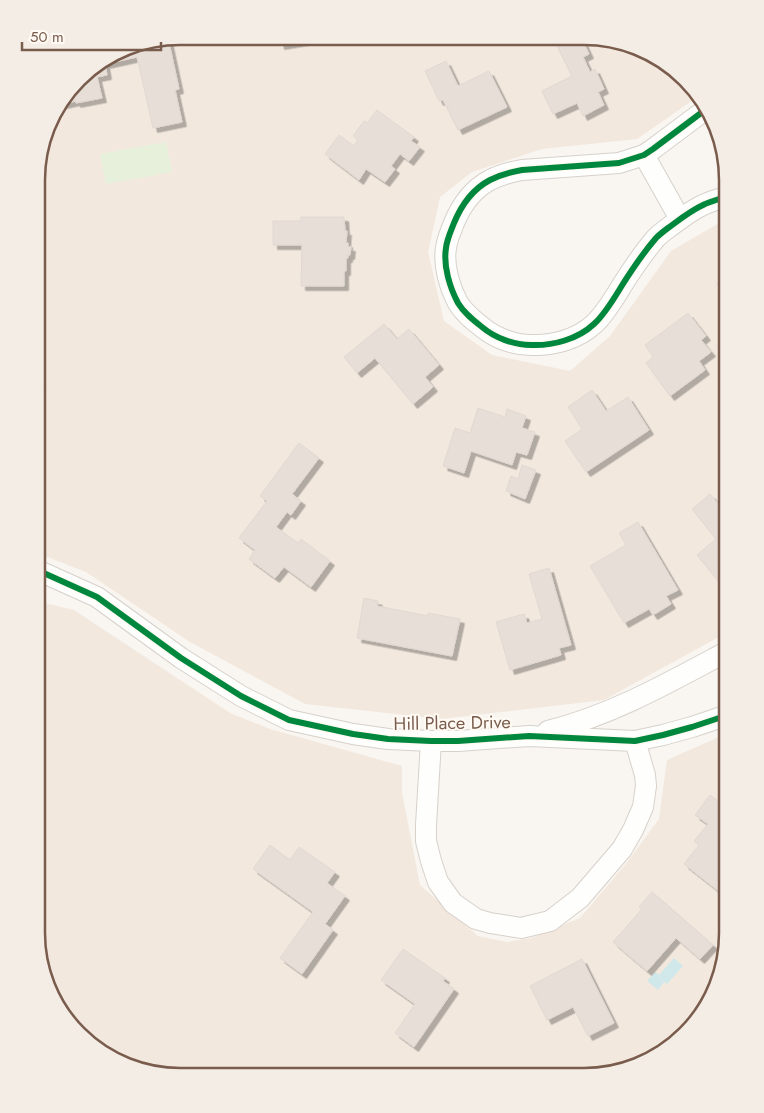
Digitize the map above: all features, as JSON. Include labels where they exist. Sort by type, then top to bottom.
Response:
[{"type":"street","points":[[701,113],[644,155],[618,163],[522,170],[507,173],[489,181],[472,194],[463,206],[449,235],[445,249],[446,266],[451,286],[459,304],[472,319],[490,334],[509,342],[529,346],[547,345],[565,340],[580,334],[594,324],[606,310],[657,237],[680,218],[703,205],[719,199]]},
{"type":"street","points":[[644,155],[680,218]]},
{"type":"street","name":"Hill Place Drive","points":[[45,574],[97,597],[181,658],[240,696],[289,720],[388,739],[458,742],[529,736],[635,741],[663,736],[719,718]]},
{"type":"street","name":"Hill Place Drive","points":[[529,736],[570,726],[606,712],[642,696],[719,656]]},
{"type":"street","name":"Hill Place Drive","points":[[431,741],[426,841],[438,882],[453,904],[476,919],[521,928],[550,921],[580,898],[622,849],[630,836],[643,807],[646,786],[645,775],[635,741]]},
{"type":"shaded area","points":[[171,45],[584,45],[602,46],[636,55],[673,78],[686,91],[693,100],[637,139],[542,149],[472,172],[440,197],[428,252],[444,321],[492,355],[570,371],[610,336],[671,251],[719,223],[719,637],[604,700],[441,719],[305,704],[190,642],[86,572],[45,556],[45,180],[46,162],[55,128],[63,112],[78,91],[91,78],[112,63],[128,55]]},
{"type":"shaded area","points":[[45,603],[74,610],[230,713],[270,729],[402,766],[402,793],[420,885],[478,936],[507,942],[531,938],[580,918],[625,865],[659,819],[667,760],[719,737],[719,942],[712,977],[705,993],[686,1022],[659,1045],[628,1061],[602,1067],[584,1068],[162,1067],[136,1061],[120,1054],[91,1035],[68,1008],[52,977],[46,951],[45,933]]},
{"type":"green space","points":[[166,142],[172,172],[106,184],[100,154]]},
{"type":"water","points":[[674,958],[683,966],[667,984],[664,982],[658,990],[647,981],[655,972],[659,975]]},
{"type":"building","points":[[170,45],[179,89],[175,90],[182,122],[153,128],[137,57],[114,62],[128,55]]},
{"type":"building","points":[[585,45],[589,54],[583,57],[590,72],[595,69],[604,89],[598,92],[604,105],[583,116],[577,103],[553,114],[542,91],[572,76],[557,46]]},
{"type":"building","points":[[446,61],[458,86],[489,71],[507,107],[458,130],[443,100],[439,101],[425,71]]},
{"type":"building","points":[[106,68],[107,75],[97,77],[102,98],[76,103],[76,101],[70,102],[91,78]]},
{"type":"building","points":[[377,110],[414,137],[411,141],[420,147],[409,161],[400,154],[391,166],[395,169],[385,182],[366,169],[359,180],[325,154],[339,135],[354,146],[358,140],[353,136],[364,121],[367,123]]},
{"type":"building","points":[[301,217],[344,217],[345,231],[347,231],[346,243],[348,243],[348,247],[351,247],[350,255],[346,258],[344,286],[301,286],[302,245],[273,245],[273,221],[301,221]]},
{"type":"building","points":[[688,313],[706,336],[701,340],[711,352],[699,361],[705,370],[670,396],[646,363],[653,357],[645,345]]},
{"type":"building","points":[[384,324],[397,339],[409,329],[439,365],[425,377],[433,387],[413,404],[375,358],[357,373],[344,357]]},
{"type":"building","points":[[592,390],[606,411],[628,397],[649,430],[586,472],[565,441],[582,429],[568,407]]},
{"type":"building","points":[[478,408],[505,417],[507,409],[526,416],[522,428],[535,432],[527,455],[516,452],[512,465],[471,451],[464,473],[443,466],[455,428],[470,433]]},
{"type":"building","points":[[299,443],[319,458],[292,494],[301,501],[291,515],[287,512],[276,527],[298,543],[301,539],[330,561],[311,587],[284,567],[275,578],[249,559],[255,550],[239,538],[267,501],[260,496]]},
{"type":"building","points":[[522,465],[536,470],[525,499],[506,491],[511,476],[518,479]]},
{"type":"building","points":[[710,494],[719,505],[719,582],[697,555],[716,539],[692,509]]},
{"type":"building","points":[[638,522],[678,590],[666,596],[671,604],[653,615],[649,609],[624,623],[590,566],[626,545],[619,533]]},
{"type":"building","points":[[549,568],[571,645],[559,648],[561,655],[510,670],[496,622],[524,614],[527,623],[542,619],[529,574]]},
{"type":"building","points":[[364,598],[378,601],[377,606],[428,616],[428,613],[460,619],[452,656],[357,638]]},
{"type":"building","points":[[710,795],[719,802],[719,891],[684,864],[699,845],[694,841],[708,824],[695,815]]},
{"type":"building","points":[[270,845],[290,860],[299,847],[335,872],[327,883],[345,896],[325,924],[333,930],[302,974],[280,958],[313,912],[253,869]]},
{"type":"building","points":[[652,892],[713,945],[700,959],[676,938],[647,971],[613,942],[642,909],[639,907]]},
{"type":"building","points":[[403,949],[445,978],[443,981],[454,989],[414,1047],[395,1033],[415,1004],[381,980]]},
{"type":"building","points":[[582,959],[614,1023],[588,1036],[573,1007],[547,1020],[530,986]]},
{"type":"cycle path","points":[[701,113],[644,155],[619,163],[522,170],[502,175],[484,184],[464,204],[448,238],[445,262],[452,291],[466,313],[475,322],[499,338],[518,344],[531,345],[556,343],[573,338],[588,329],[609,307],[651,243],[659,235],[694,210],[719,199]]},
{"type":"cycle path","points":[[45,574],[97,597],[181,658],[241,696],[289,720],[353,734],[388,739],[431,741],[529,736],[635,741],[663,735],[719,718]]}]
